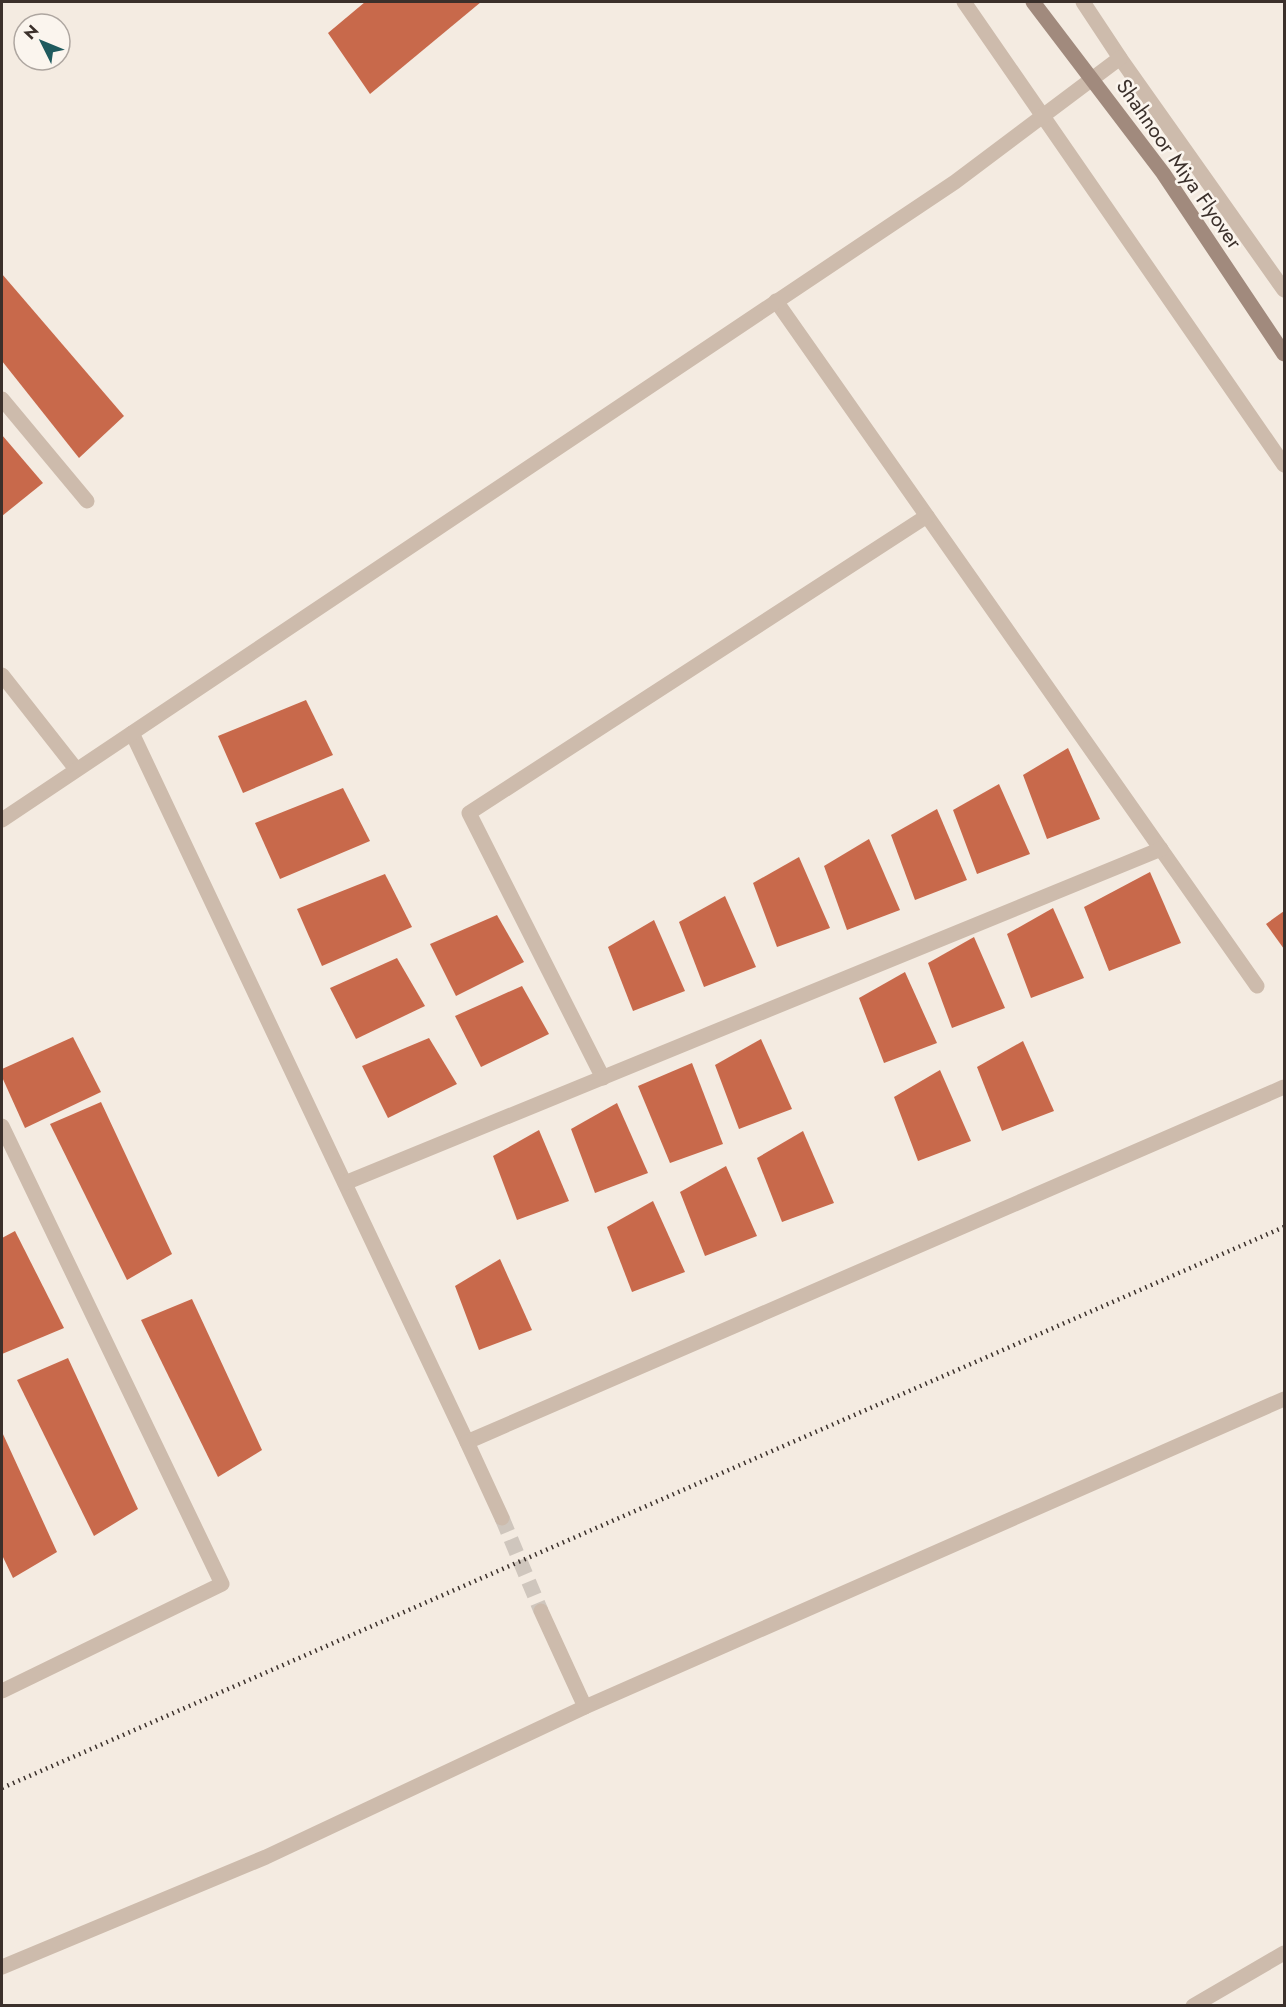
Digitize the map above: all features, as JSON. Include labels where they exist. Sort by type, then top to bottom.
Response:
[{"type":"main road","name":"Shahnoor Miya Flyover","points":[[1034,2],[1163,173],[1284,354]]},
{"type":"street","points":[[964,2],[1284,465]]},
{"type":"street","points":[[1083,2],[1284,290]]},
{"type":"street","points":[[2,820],[955,182],[1120,58]]},
{"type":"street","points":[[776,301],[1257,986]]},
{"type":"street","points":[[2,399],[87,501]]},
{"type":"street","points":[[603,1078],[469,813],[927,516]]},
{"type":"street","points":[[2,675],[76,769]]},
{"type":"street","points":[[132,733],[502,1518]]},
{"type":"street","points":[[345,1183],[1161,849]]},
{"type":"street","points":[[467,1442],[1284,1087]]},
{"type":"street","points":[[2,1126],[222,1584],[2,1691]]},
{"type":"street","points":[[2,1967],[266,1857],[585,1707],[1284,1399]]},
{"type":"street","points":[[541,1611],[585,1707]]},
{"type":"street","points":[[1193,2006],[1284,1953]]},
{"type":"building","points":[[365,2],[481,2],[370,94],[328,33]]},
{"type":"building","points":[[2,274],[124,416],[79,458],[2,361]]},
{"type":"building","points":[[2,435],[43,483],[2,516]]},
{"type":"building","points":[[306,700],[333,755],[243,793],[218,736]]},
{"type":"building","points":[[1068,748],[1100,819],[1047,839],[1023,775]]},
{"type":"building","points":[[999,784],[1030,854],[977,874],[953,810]]},
{"type":"building","points":[[343,788],[370,841],[280,879],[255,823]]},
{"type":"building","points":[[937,809],[967,880],[915,900],[891,835]]},
{"type":"building","points":[[869,839],[900,910],[847,930],[824,866]]},
{"type":"building","points":[[799,857],[830,928],[777,947],[753,883]]},
{"type":"building","points":[[1150,872],[1181,943],[1109,971],[1084,907]]},
{"type":"building","points":[[385,874],[412,927],[322,966],[297,909]]},
{"type":"building","points":[[725,896],[756,967],[704,987],[679,922]]},
{"type":"building","points":[[1053,908],[1084,978],[1031,998],[1007,934]]},
{"type":"building","points":[[1284,911],[1284,949],[1266,924]]},
{"type":"building","points":[[497,915],[524,962],[456,996],[430,944]]},
{"type":"building","points":[[654,920],[685,991],[633,1011],[608,947]]},
{"type":"building","points":[[974,937],[1005,1008],[952,1028],[928,963]]},
{"type":"building","points":[[397,958],[425,1006],[356,1039],[330,988]]},
{"type":"building","points":[[905,972],[937,1043],[884,1063],[859,998]]},
{"type":"building","points":[[522,986],[549,1034],[481,1067],[455,1016]]},
{"type":"building","points":[[73,1037],[101,1092],[25,1128],[2,1077],[2,1069]]},
{"type":"building","points":[[429,1038],[457,1084],[388,1118],[362,1066]]},
{"type":"building","points":[[761,1039],[792,1109],[739,1129],[715,1065]]},
{"type":"building","points":[[1023,1041],[1054,1111],[1002,1131],[977,1067]]},
{"type":"building","points":[[692,1063],[723,1144],[670,1163],[638,1086]]},
{"type":"building","points":[[940,1070],[971,1141],[918,1161],[894,1097]]},
{"type":"building","points":[[101,1102],[172,1254],[127,1280],[50,1124]]},
{"type":"building","points":[[617,1103],[648,1173],[595,1193],[571,1129]]},
{"type":"building","points":[[539,1130],[569,1201],[517,1220],[493,1156]]},
{"type":"building","points":[[803,1131],[834,1203],[782,1222],[757,1158]]},
{"type":"building","points":[[726,1166],[757,1236],[705,1256],[680,1192]]},
{"type":"building","points":[[653,1201],[685,1272],[632,1292],[607,1227]]},
{"type":"building","points":[[15,1231],[64,1328],[2,1354],[2,1238]]},
{"type":"building","points":[[500,1259],[532,1330],[479,1350],[455,1286]]},
{"type":"building","points":[[192,1299],[262,1450],[218,1477],[141,1320]]},
{"type":"building","points":[[68,1358],[138,1509],[94,1536],[17,1380]]},
{"type":"building","points":[[2,1432],[57,1552],[13,1578],[2,1555]]},
{"type":"tunnel","points":[[502,1518],[541,1611]]},
{"type":"railway","points":[[2,1788],[1284,1227]]}]
